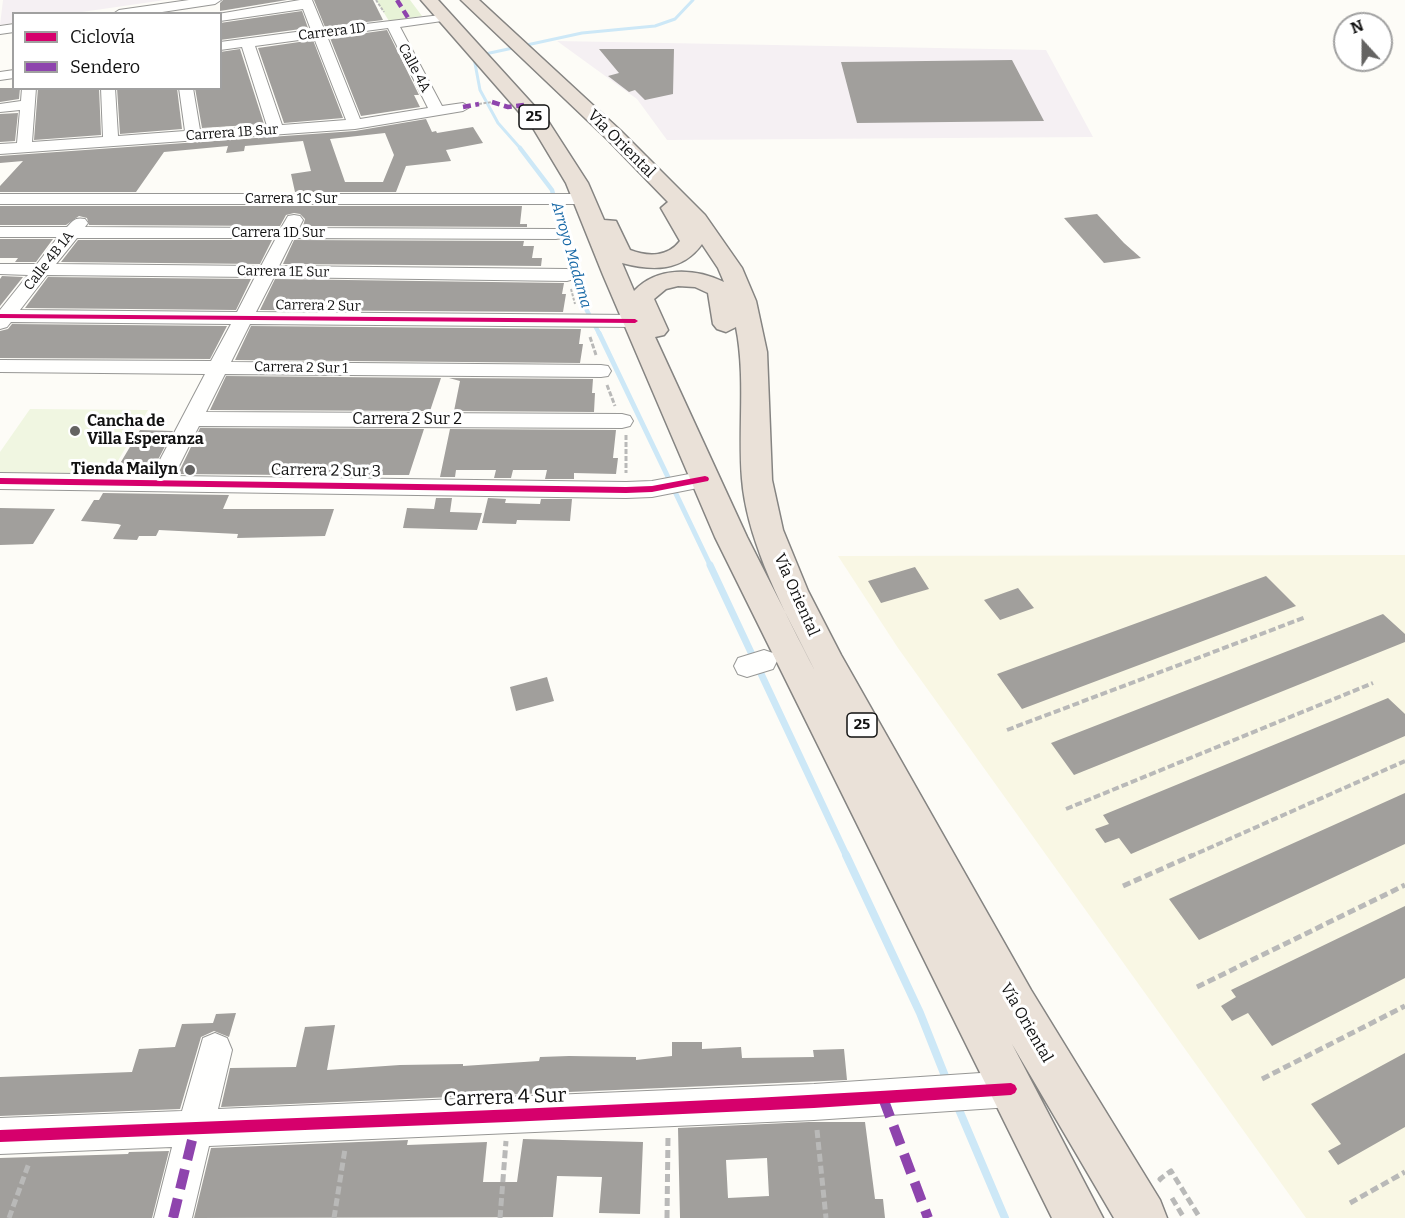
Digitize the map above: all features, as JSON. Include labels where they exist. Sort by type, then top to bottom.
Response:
[{"type":"highway","name":"Vía Oriental","points":[[429,0],[541,125],[578,183],[580,204],[641,335],[694,482],[789,655],[1078,1218]]},
{"type":"highway","name":"Vía Oriental","points":[[469,0],[614,135],[715,243],[730,268],[744,301],[754,352],[757,480],[768,530],[792,591],[829,666],[1015,1006],[1142,1218]]},
{"type":"highway","points":[[580,204],[606,222],[620,254],[646,262],[681,255],[692,242],[671,207],[679,202]]},
{"type":"highway","points":[[641,335],[660,341],[640,298],[653,285],[680,278],[702,281],[720,289],[731,347],[754,352]]},
{"type":"street","points":[[243,0],[247,13]]},
{"type":"street","points":[[222,17],[307,2],[356,124]]},
{"type":"street","points":[[138,12],[211,5]]},
{"type":"street","name":"Carrera 1D","points":[[222,46],[444,17]]},
{"type":"street","name":"Calle 4A","points":[[392,24],[437,111]]},
{"type":"street","points":[[248,42],[276,129]]},
{"type":"street","points":[[108,90],[111,141]]},
{"type":"street","points":[[186,90],[193,136]]},
{"type":"street","points":[[0,108],[29,96],[24,147]]},
{"type":"street","name":"Carrera 1B Sur","points":[[0,149],[356,124],[463,107]]},
{"type":"street","name":"Carrera 1C Sur","points":[[0,199],[549,199],[580,204]]},
{"type":"street","name":"Calle 4B 1A","points":[[2,318],[43,270],[97,199]]},
{"type":"street","points":[[159,483],[305,199]]},
{"type":"street","name":"Carrera 1D Sur","points":[[0,232],[556,234]]},
{"type":"street","name":"Carrera 1E Sur","points":[[0,269],[567,275]]},
{"type":"street","name":"Carrera 2 Sur","points":[[2,318],[244,318],[641,335]]},
{"type":"street","name":"Carrera 2 Sur 1","points":[[0,366],[601,371]]},
{"type":"street","name":"Carrera 2 Sur 2","points":[[192,419],[622,422]]},
{"type":"street","name":"Carrera 2 Sur 3","points":[[0,481],[652,489],[694,482]]},
{"type":"street","points":[[172,1218],[215,1050]]},
{"type":"street","name":"Carrera 4 Sur","points":[[0,1136],[814,1102],[1011,1089]]},
{"type":"path","points":[[479,104],[492,102]]},
{"type":"path","points":[[1007,729],[1306,616]]},
{"type":"path","points":[[1066,808],[1373,683]]},
{"type":"path","points":[[1123,886],[1405,761]]},
{"type":"path","points":[[1197,987],[1405,885]]},
{"type":"path","points":[[1262,1079],[1405,1006]]},
{"type":"path","points":[[814,1102],[826,1218]]},
{"type":"path","points":[[668,1108],[668,1218]]},
{"type":"path","points":[[500,1218],[508,1116]]},
{"type":"path","points":[[334,1218],[350,1122]]},
{"type":"path","points":[[9,1218],[40,1134]]},
{"type":"path","points":[[1160,1179],[1171,1171],[1200,1218]]},
{"type":"path","points":[[1350,1203],[1405,1172]]},
{"type":"shaded area","points":[[3,0],[165,0],[82,12],[12,12],[12,23],[0,25]]},
{"type":"shaded area","points":[[557,41],[1046,50],[1093,137],[667,140],[637,99]]},
{"type":"shaded area","points":[[1405,555],[1405,1218],[1306,1218],[898,648],[838,556]]},
{"type":"green space","points":[[376,0],[410,0],[422,16],[389,21]]},
{"type":"green space","name":"Cancha de Villa Esperanza","points":[[30,409],[148,410],[109,476],[0,475],[0,452]]},
{"type":"building","points":[[223,0],[287,0],[220,11],[220,3]]},
{"type":"building","points":[[314,0],[373,0],[383,20],[325,27]]},
{"type":"building","points":[[302,11],[308,28],[222,40],[222,23]]},
{"type":"building","points":[[387,30],[419,95],[414,95],[420,107],[361,116],[330,38]]},
{"type":"building","points":[[313,40],[343,118],[284,123],[258,48]]},
{"type":"building","points":[[240,49],[264,124],[202,128],[195,90],[222,90],[222,52]]},
{"type":"building","points":[[599,49],[674,49],[673,94],[645,100],[635,90],[629,92],[608,76],[619,73]]},
{"type":"building","points":[[1012,60],[1044,121],[857,123],[841,62]]},
{"type":"building","points":[[0,88],[20,90],[19,99],[0,102]]},
{"type":"building","points":[[38,90],[99,90],[101,135],[34,140]]},
{"type":"building","points":[[117,90],[177,90],[182,129],[120,134]]},
{"type":"building","points":[[18,113],[15,141],[0,142],[0,114]]},
{"type":"building","points":[[426,119],[432,132],[437,133],[473,127],[483,143],[446,150],[451,161],[406,166],[396,192],[295,192],[291,174],[311,171],[303,141],[245,146],[244,151],[226,153],[228,146],[164,152],[136,192],[0,192],[0,186],[23,161],[0,163],[0,156],[355,131]],"holes":[[[385,133],[394,155],[383,182],[345,182],[330,139]]]},
{"type":"building","points":[[0,206],[522,206],[520,224],[527,224],[527,227],[303,226],[305,219],[300,214],[294,213],[286,215],[280,226],[89,225],[87,218],[79,216],[66,225],[0,225]]},
{"type":"building","points":[[1097,214],[1141,258],[1104,263],[1064,218]]},
{"type":"building","points":[[0,239],[53,239],[36,262],[15,262],[18,258],[0,258]]},
{"type":"building","points":[[78,240],[272,240],[260,264],[61,262]]},
{"type":"building","points":[[294,240],[524,241],[523,246],[534,246],[532,258],[542,258],[541,266],[283,264]]},
{"type":"building","points":[[2,276],[23,277],[0,306],[0,279]]},
{"type":"building","points":[[48,277],[251,279],[236,310],[25,308]]},
{"type":"building","points":[[275,279],[564,283],[562,294],[566,294],[563,312],[260,310]]},
{"type":"building","points":[[12,324],[227,326],[210,359],[0,358],[0,331],[8,329]]},
{"type":"building","points":[[251,326],[581,329],[579,344],[583,344],[580,363],[235,360]]},
{"type":"building","points":[[226,376],[441,378],[430,411],[210,410]]},
{"type":"building","points":[[449,378],[593,379],[594,412],[454,411],[460,381]]},
{"type":"building","points":[[200,428],[424,429],[409,475],[327,475],[328,472],[290,472],[289,475],[178,474]]},
{"type":"building","points":[[450,429],[616,430],[613,458],[618,458],[616,474],[574,473],[574,479],[545,479],[547,470],[513,470],[511,478],[494,478],[496,470],[456,470],[455,477],[440,477]]},
{"type":"building","points":[[140,430],[173,431],[151,473],[115,472]]},
{"type":"building","points":[[103,493],[229,495],[223,509],[334,509],[325,536],[237,538],[238,534],[159,530],[156,536],[139,536],[137,540],[113,539],[121,525],[81,521],[94,500],[99,500]]},
{"type":"building","points":[[436,498],[452,498],[450,512],[482,513],[477,530],[403,528],[407,508],[434,509]]},
{"type":"building","points":[[488,498],[506,499],[505,503],[540,504],[541,499],[572,499],[570,521],[517,520],[516,524],[482,523]]},
{"type":"building","points":[[0,508],[55,509],[33,544],[0,545]]},
{"type":"building","points":[[915,567],[929,589],[881,603],[868,581]]},
{"type":"building","points":[[1266,576],[1296,606],[1022,709],[997,674]]},
{"type":"building","points":[[1018,588],[1034,608],[1000,620],[984,600]]},
{"type":"building","points":[[1383,614],[1405,634],[1405,642],[1074,775],[1051,743]]},
{"type":"building","points":[[547,677],[554,701],[516,711],[510,687]]},
{"type":"building","points":[[1388,698],[1405,714],[1405,736],[1131,854],[1119,838],[1105,843],[1095,829],[1109,824],[1103,815]]},
{"type":"building","points":[[1405,793],[1405,844],[1199,940],[1169,899]]},
{"type":"building","points":[[1405,906],[1405,978],[1272,1046],[1248,1013],[1232,1021],[1221,1006],[1236,997],[1231,990]]},
{"type":"building","points":[[236,1013],[229,1037],[214,1031],[201,1037],[180,1109],[0,1116],[0,1077],[132,1072],[139,1049],[175,1047],[182,1024],[213,1023],[216,1014]]},
{"type":"building","points":[[335,1025],[327,1070],[400,1065],[463,1064],[463,1066],[539,1061],[540,1057],[569,1056],[636,1057],[636,1060],[672,1056],[672,1042],[702,1042],[702,1049],[741,1047],[742,1058],[814,1057],[813,1050],[844,1049],[847,1080],[221,1107],[230,1068],[296,1067],[305,1027]]},
{"type":"building","points":[[1405,1053],[1405,1127],[1338,1165],[1328,1151],[1341,1144],[1311,1104]]},
{"type":"building","points":[[865,1122],[875,1199],[883,1199],[885,1218],[680,1218],[678,1128]],"holes":[[[767,1158],[769,1196],[728,1198],[726,1160]]]},
{"type":"building","points":[[523,1139],[643,1142],[640,1214],[599,1213],[602,1177],[557,1176],[553,1217],[194,1218],[211,1148],[408,1140],[407,1145],[487,1142],[483,1182],[517,1182]]},
{"type":"building","points":[[169,1151],[152,1218],[0,1218],[0,1158]]},
{"type":"waterway","name":"Arroyo Madama","points":[[521,149],[498,123],[480,90],[474,58],[476,56],[582,33],[655,26],[675,19],[693,0]]},
{"type":"waterway","name":"Arroyo Madama","points":[[520,148],[552,190],[567,248],[575,263],[585,307],[600,334]]},
{"type":"waterway","name":"Arroyo Madama","points":[[600,334],[711,567]]},
{"type":"waterway","points":[[710,565],[847,857]]},
{"type":"waterway","points":[[846,855],[920,1013],[947,1081]]},
{"type":"waterway","points":[[957,1105],[1005,1218]]},
{"type":"marked path","points":[[397,0],[410,21]]},
{"type":"marked path","points":[[492,102],[508,107],[524,105]]},
{"type":"marked path","points":[[463,107],[479,104]]},
{"type":"marked path","points":[[883,1098],[928,1218]]},
{"type":"marked path","points":[[173,1218],[195,1128]]},
{"type":"cycle path","points":[[0,316],[635,321]]},
{"type":"cycle path","points":[[0,481],[626,490],[652,489],[705,479]]},
{"type":"cycle path","points":[[0,1136],[814,1102],[1011,1089]]},
{"type":"place","name":"Cancha de Villa Esperanza","points":[[75,431]]},
{"type":"place","name":"Tienda Mailyn","points":[[190,470]]}]
